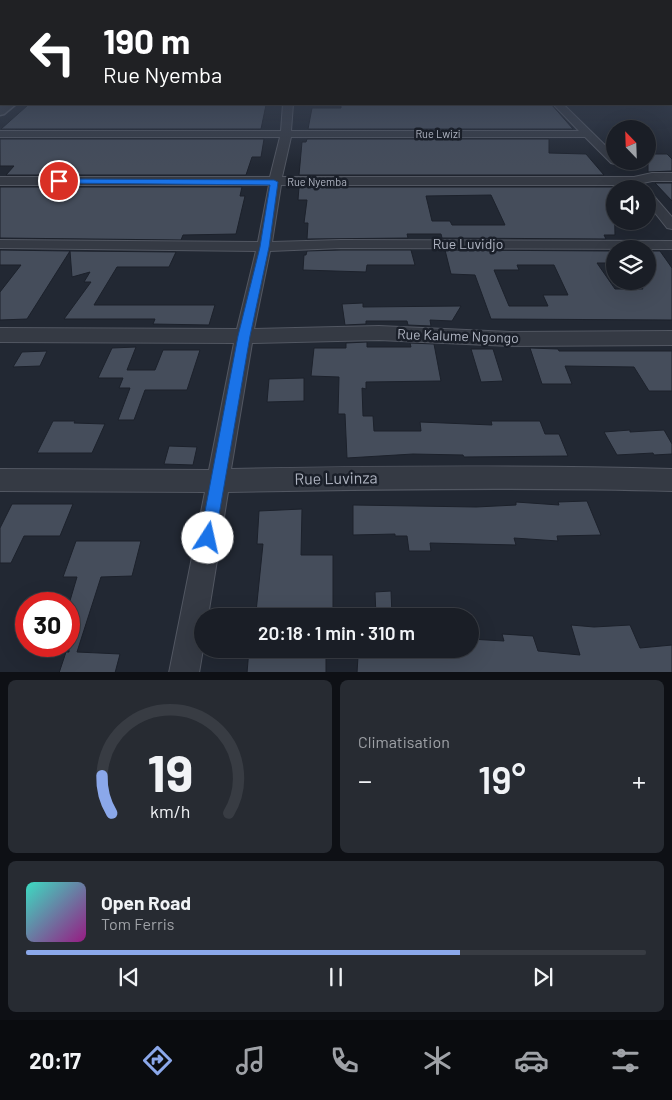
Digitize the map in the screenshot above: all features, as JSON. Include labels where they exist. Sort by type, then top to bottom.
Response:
[{"type":"street","points":[[184,672],[244,336],[264,247],[274,182],[286,134],[288,105]]},
{"type":"street","points":[[559,105],[606,151]]},
{"type":"street","name":"Rue Lwizi","points":[[0,134],[590,134]]},
{"type":"street","points":[[623,170],[632,180]]},
{"type":"street","name":"Rue Nyemba","points":[[646,180],[652,177],[672,176]]},
{"type":"street","name":"Rue Nyemba","points":[[0,181],[606,185]]},
{"type":"street","points":[[656,206],[672,225]]},
{"type":"street","name":"Rue Luvidjo","points":[[0,244],[264,247],[341,244],[672,245]]},
{"type":"street","name":"Rue Kalume Ngongo","points":[[0,335],[244,336],[379,334],[510,339],[672,338]]},
{"type":"street","name":"Rue Luvinza","points":[[0,480],[218,481],[545,476],[672,480]]},
{"type":"building","points":[[28,105],[266,105],[261,129],[1,129]]},
{"type":"building","points":[[341,105],[552,105],[573,129],[308,129],[312,108],[341,108]]},
{"type":"building","points":[[0,139],[264,139],[261,157],[252,157],[246,175],[6,175],[14,166],[0,166]]},
{"type":"building","points":[[307,139],[549,139],[549,153],[586,154],[604,175],[299,175],[302,142],[306,142]]},
{"type":"building","points":[[656,154],[667,154],[672,159],[672,171],[648,172],[648,170],[656,170]]},
{"type":"building","points":[[656,183],[672,183],[672,201],[656,184]]},
{"type":"building","points":[[0,187],[242,187],[240,196],[245,196],[236,234],[183,235],[181,240],[0,238]]},
{"type":"building","points":[[299,187],[606,187],[606,230],[615,230],[615,235],[604,235],[606,239],[442,238],[441,234],[407,234],[408,238],[307,239],[308,223],[304,223],[307,200],[298,200]],"holes":[[[491,195],[505,225],[452,225],[450,221],[432,221],[426,196]]]},
{"type":"building","points":[[0,250],[70,251],[27,319],[0,320],[0,292],[21,265],[0,265]]},
{"type":"building","points":[[411,250],[415,265],[367,265],[366,272],[303,270],[304,255],[306,255],[307,251]]},
{"type":"building","points":[[445,250],[606,251],[606,263],[597,263],[606,276],[606,290],[656,290],[656,251],[660,251],[672,268],[672,320],[491,319],[475,275],[451,274]],"holes":[[[517,265],[554,265],[568,295],[543,295],[548,306],[509,306],[494,270],[519,270]]]},
{"type":"building","points":[[70,251],[176,252],[169,267],[117,267],[94,305],[215,305],[209,325],[153,324],[155,319],[64,319],[91,282],[84,282],[90,272],[72,277]]},
{"type":"building","points":[[363,303],[363,307],[461,306],[452,321],[430,320],[431,326],[408,325],[407,321],[366,321],[366,324],[345,325],[342,304]]},
{"type":"building","points":[[367,342],[367,347],[411,347],[410,343],[434,344],[441,381],[366,382],[366,389],[362,388],[363,416],[373,416],[374,431],[421,431],[420,422],[492,425],[491,421],[540,421],[545,434],[559,434],[568,456],[464,457],[463,455],[413,454],[347,458],[345,414],[338,414],[339,377],[311,376],[314,348],[346,348],[346,343]]},
{"type":"building","points":[[136,347],[127,370],[155,370],[163,350],[200,350],[187,390],[145,390],[134,420],[118,420],[130,388],[119,388],[123,378],[98,378],[112,348]]},
{"type":"building","points":[[530,348],[558,349],[559,351],[672,351],[672,391],[649,391],[634,367],[565,366],[572,384],[542,384]]},
{"type":"building","points":[[471,349],[493,349],[503,381],[481,382]]},
{"type":"building","points":[[47,351],[40,366],[13,367],[22,352]]},
{"type":"building","points":[[304,378],[304,401],[267,402],[269,379]]},
{"type":"building","points":[[53,421],[105,424],[92,453],[37,453]]},
{"type":"building","points":[[630,430],[630,432],[664,430],[672,444],[672,454],[617,455],[604,432]]},
{"type":"building","points":[[169,446],[197,447],[193,465],[164,464]]},
{"type":"building","points":[[587,501],[601,535],[557,536],[558,541],[514,538],[516,545],[430,543],[431,551],[409,551],[407,536],[395,536],[395,534],[353,535],[353,505],[476,507],[516,505],[516,502],[559,505],[558,502]]},
{"type":"building","points":[[12,504],[73,504],[60,536],[24,536],[11,563],[0,563],[0,528]]},
{"type":"building","points":[[302,509],[301,555],[333,555],[333,608],[256,608],[263,544],[257,544],[259,511]]},
{"type":"building","points":[[76,541],[141,541],[132,576],[101,577],[80,643],[80,592],[73,592],[77,577],[63,577]]},
{"type":"building","points":[[391,591],[392,608],[376,608],[375,592]]},
{"type":"building","points":[[571,625],[594,627],[630,625],[640,648],[672,645],[672,672],[357,672],[358,658],[479,658],[479,640],[504,641],[502,634],[533,636],[538,651],[580,655]]},
{"type":"building","points":[[80,652],[120,654],[115,672],[59,672],[64,657],[80,657]]},
{"type":"building","points":[[248,658],[326,658],[326,672],[247,672]]},
{"type":"route","points":[[59,181],[274,182],[264,247],[244,336],[208,538]]}]
